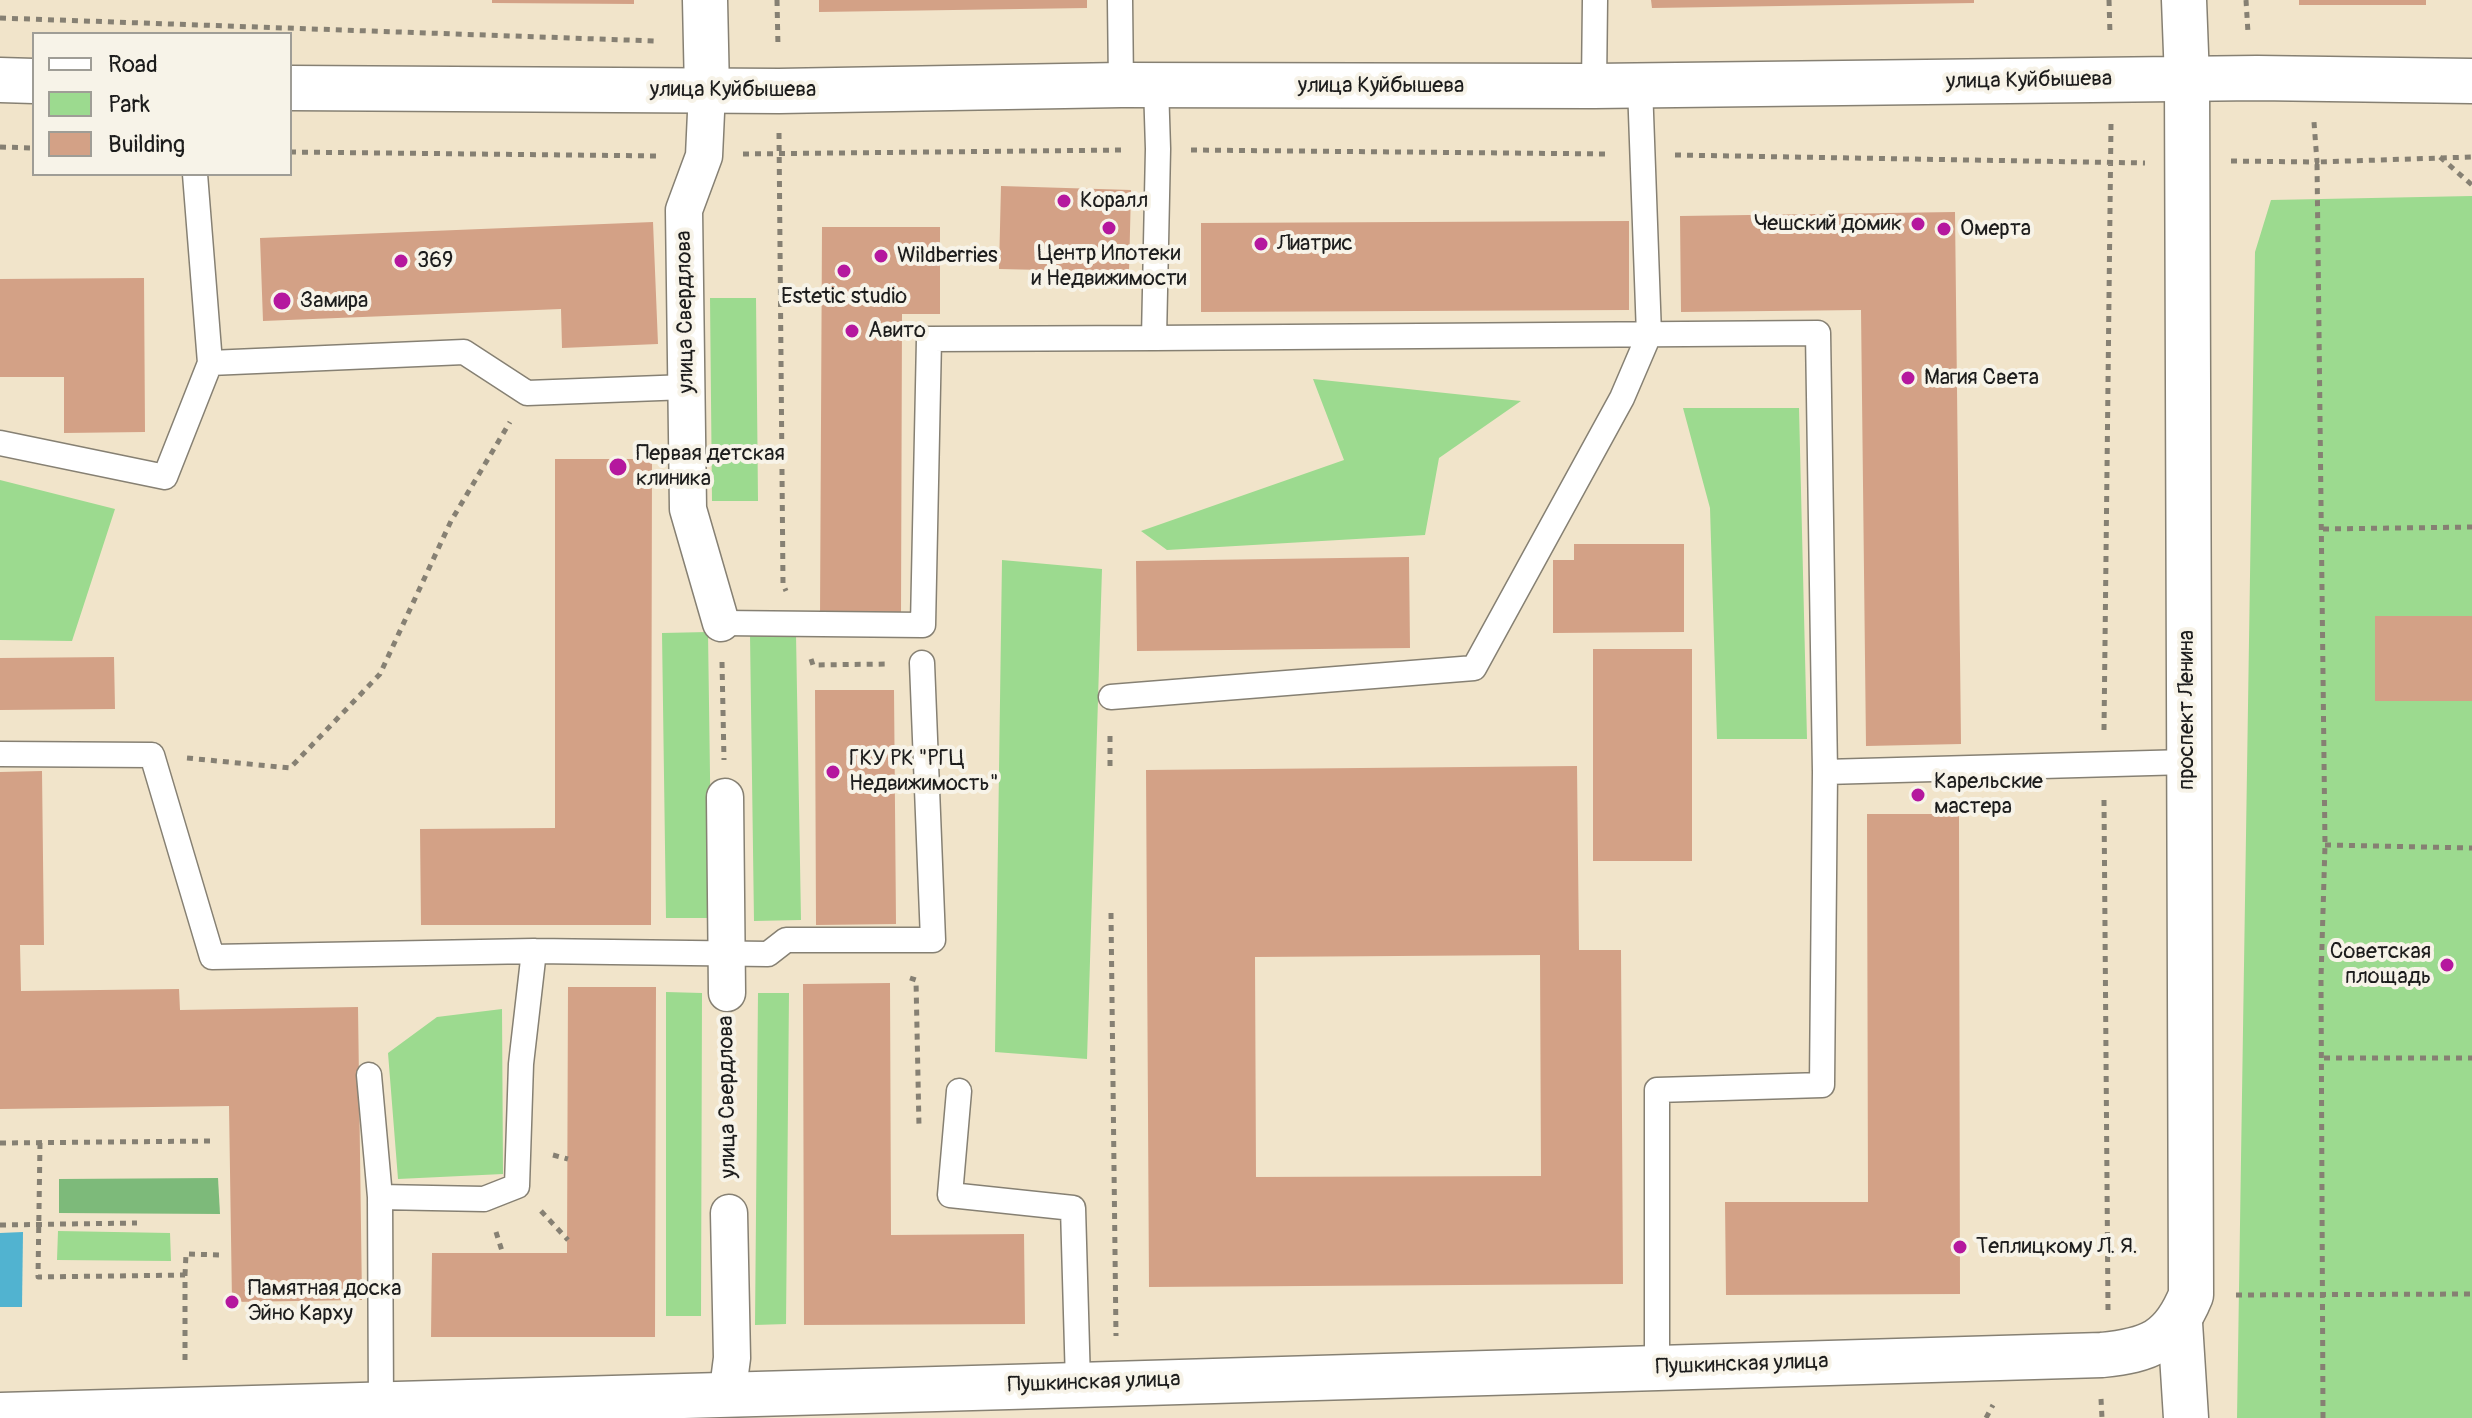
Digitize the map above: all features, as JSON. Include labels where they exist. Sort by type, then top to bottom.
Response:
[{"type":"street","name":"улица Свердлова","points":[[705,0],[704,156],[684,210],[688,509],[721,623]]},
{"type":"street","name":"проспект Ленина","points":[[2184,0],[2187,79],[2186,1418]]},
{"type":"street","name":"улица Куйбышева","points":[[292,88],[706,70],[779,91],[1138,85],[1640,86],[2187,79],[2472,81]]},
{"type":"street","points":[[0,80],[32,81]]},
{"type":"street","name":"улица Свердлова","points":[[725,797],[727,993]]},
{"type":"street","points":[[727,1397],[732,1358],[729,1213]]},
{"type":"street","name":"Пушкинская улица","points":[[0,1415],[727,1397],[1078,1383],[2102,1355],[2142,1351],[2185,1309]]},
{"type":"lane","points":[[1120,0],[1138,85],[1158,149],[1154,338]]},
{"type":"lane","points":[[1594,86],[1595,0]]},
{"type":"lane","points":[[1111,697],[1474,668],[1622,398],[1649,335],[1640,86]]},
{"type":"lane","points":[[0,443],[165,477],[210,363],[195,176]]},
{"type":"lane","points":[[721,623],[923,625],[929,339],[1818,333],[1825,772],[1822,1085],[1657,1090],[1657,1368]]},
{"type":"lane","points":[[210,363],[464,352],[527,393],[687,387]]},
{"type":"lane","points":[[0,754],[152,755],[212,957],[534,951],[768,954],[786,940],[933,940],[922,663]]},
{"type":"lane","points":[[1825,772],[2187,762]]},
{"type":"lane","points":[[380,1197],[484,1199],[517,1186],[521,1064],[534,951]]},
{"type":"lane","points":[[369,1075],[380,1197],[381,1405]]},
{"type":"lane","points":[[959,1091],[950,1195],[1073,1208],[1074,1350],[1078,1383]]},
{"type":"path","points":[[0,18],[661,41],[706,70],[778,49],[777,0]]},
{"type":"path","points":[[2109,0],[2110,38]]},
{"type":"path","points":[[2246,0],[2246,33],[2261,32]]},
{"type":"path","points":[[779,91],[783,584],[805,626]]},
{"type":"path","points":[[0,147],[32,148]]},
{"type":"path","points":[[292,152],[704,156],[1158,149],[2113,165]]},
{"type":"path","points":[[2440,157],[2472,185]]},
{"type":"path","points":[[2323,1418],[2324,1058],[2321,978],[2325,845],[2317,162],[2472,157]]},
{"type":"path","points":[[152,755],[290,768],[380,674],[451,521],[527,393]]},
{"type":"path","points":[[2323,529],[2472,527]]},
{"type":"path","points":[[723,678],[724,755]]},
{"type":"path","points":[[2325,845],[2472,848]]},
{"type":"path","points":[[1111,913],[1116,1337]]},
{"type":"path","points":[[916,980],[916,1057]]},
{"type":"path","name":"улица Свердлова","points":[[727,993],[729,1213]]},
{"type":"path","points":[[2324,1058],[2472,1058]]},
{"type":"path","points":[[0,1143],[213,1141]]},
{"type":"path","points":[[40,1143],[38,1277],[185,1275]]},
{"type":"path","points":[[0,1225],[137,1223]]},
{"type":"path","points":[[183,1410],[186,1254],[223,1255]]},
{"type":"path","points":[[2185,1309],[2324,1296],[2472,1294]]},
{"type":"path","points":[[1986,1418],[1996,1398]]},
{"type":"green space","points":[[2472,196],[2472,1418],[2237,1418],[2255,252],[2271,200]]},
{"type":"green space","points":[[710,298],[756,298],[758,501],[712,501]]},
{"type":"green space","points":[[1313,379],[1521,401],[1439,458],[1425,535],[1167,550],[1141,531],[1344,460]]},
{"type":"green space","points":[[1683,408],[1799,408],[1807,739],[1717,739],[1710,508]]},
{"type":"green space","points":[[0,480],[115,509],[72,641],[0,640]]},
{"type":"green space","points":[[1002,560],[1102,569],[1087,1059],[995,1052]]},
{"type":"green space","points":[[708,632],[712,918],[666,918],[662,633]]},
{"type":"green space","points":[[796,634],[801,920],[754,921],[750,635]]},
{"type":"green space","points":[[666,992],[702,993],[701,1316],[666,1316]]},
{"type":"green space","points":[[758,993],[789,993],[786,1324],[755,1325]]},
{"type":"green space","points":[[502,1009],[503,1174],[398,1179],[388,1053],[437,1017]]},
{"type":"green space","points":[[218,1178],[220,1214],[59,1213],[59,1179]]},
{"type":"green space","points":[[58,1231],[170,1233],[171,1261],[57,1260]]},
{"type":"water","points":[[23,1232],[22,1307],[0,1307],[0,1233]]},
{"type":"building","points":[[492,0],[634,0],[634,4],[492,3]]},
{"type":"building","points":[[819,0],[1087,0],[1087,8],[819,12]]},
{"type":"building","points":[[1651,0],[1974,0],[1974,3],[1652,8]]},
{"type":"building","points":[[2299,0],[2426,0],[2426,5],[2299,5]]},
{"type":"building","points":[[1001,186],[1131,190],[1129,272],[999,269]]},
{"type":"building","points":[[1955,212],[1961,744],[1866,746],[1861,310],[1681,312],[1680,216]]},
{"type":"building","points":[[1629,221],[1629,310],[1201,312],[1201,223]]},
{"type":"building","points":[[653,222],[658,344],[562,348],[561,309],[263,321],[260,238]]},
{"type":"building","points":[[822,227],[940,227],[940,314],[902,314],[901,616],[820,616]]},
{"type":"building","points":[[144,278],[145,432],[64,433],[64,377],[0,377],[0,279]]},
{"type":"building","points":[[555,459],[652,459],[651,925],[421,925],[420,829],[555,828]]},
{"type":"building","points":[[1574,544],[1684,544],[1684,632],[1553,633],[1553,560],[1574,560]]},
{"type":"building","points":[[1409,557],[1410,648],[1137,651],[1136,561]]},
{"type":"building","points":[[2375,616],[2472,616],[2472,701],[2375,701]]},
{"type":"building","points":[[1593,649],[1692,649],[1692,861],[1593,861]]},
{"type":"building","points":[[114,657],[115,709],[0,710],[0,658]]},
{"type":"building","points":[[815,690],[894,690],[896,924],[816,925]]},
{"type":"building","points":[[1577,766],[1579,950],[1621,950],[1623,1284],[1149,1287],[1146,770]],"holes":[[[1540,955],[1541,1176],[1256,1177],[1255,957]]]},
{"type":"building","points":[[42,771],[44,945],[20,945],[21,991],[179,989],[180,1010],[358,1007],[362,1300],[232,1302],[229,1106],[0,1109],[0,772]]},
{"type":"building","points":[[1867,814],[1959,814],[1960,1294],[1726,1295],[1725,1202],[1868,1202]]},
{"type":"building","points":[[890,983],[891,1235],[1024,1234],[1025,1324],[804,1325],[803,984]]},
{"type":"building","points":[[568,987],[656,987],[655,1337],[431,1337],[432,1253],[567,1253]]},
{"type":"place","name":"Коралл","points":[[1064,201]]},
{"type":"place","name":"Чешский домик","points":[[1918,224]]},
{"type":"place","name":"Центр Ипотеки и Недвижимости","points":[[1109,228]]},
{"type":"place","name":"Омерта","points":[[1944,229]]},
{"type":"place","name":"Лиатрис","points":[[1261,244]]},
{"type":"place","name":"Wildberries","points":[[881,256]]},
{"type":"place","name":"369","points":[[401,261]]},
{"type":"place","name":"Estetic studio","points":[[844,271]]},
{"type":"place","name":"Замира","points":[[282,301]]},
{"type":"place","name":"Авито","points":[[852,331]]},
{"type":"place","name":"Магия Света","points":[[1908,378]]},
{"type":"place","name":"Первая детская клиника","points":[[618,467]]},
{"type":"place","name":"ГКУ РК \"РГЦ Недвижимость\"","points":[[833,772]]},
{"type":"place","name":"Карельские мастера","points":[[1918,795]]},
{"type":"place","name":"Советская площадь","points":[[2447,965]]},
{"type":"place","name":"Теплицкому Л. Я.","points":[[1960,1247]]},
{"type":"place","name":"Памятная доска Эйно Карху","points":[[232,1302]]}]
